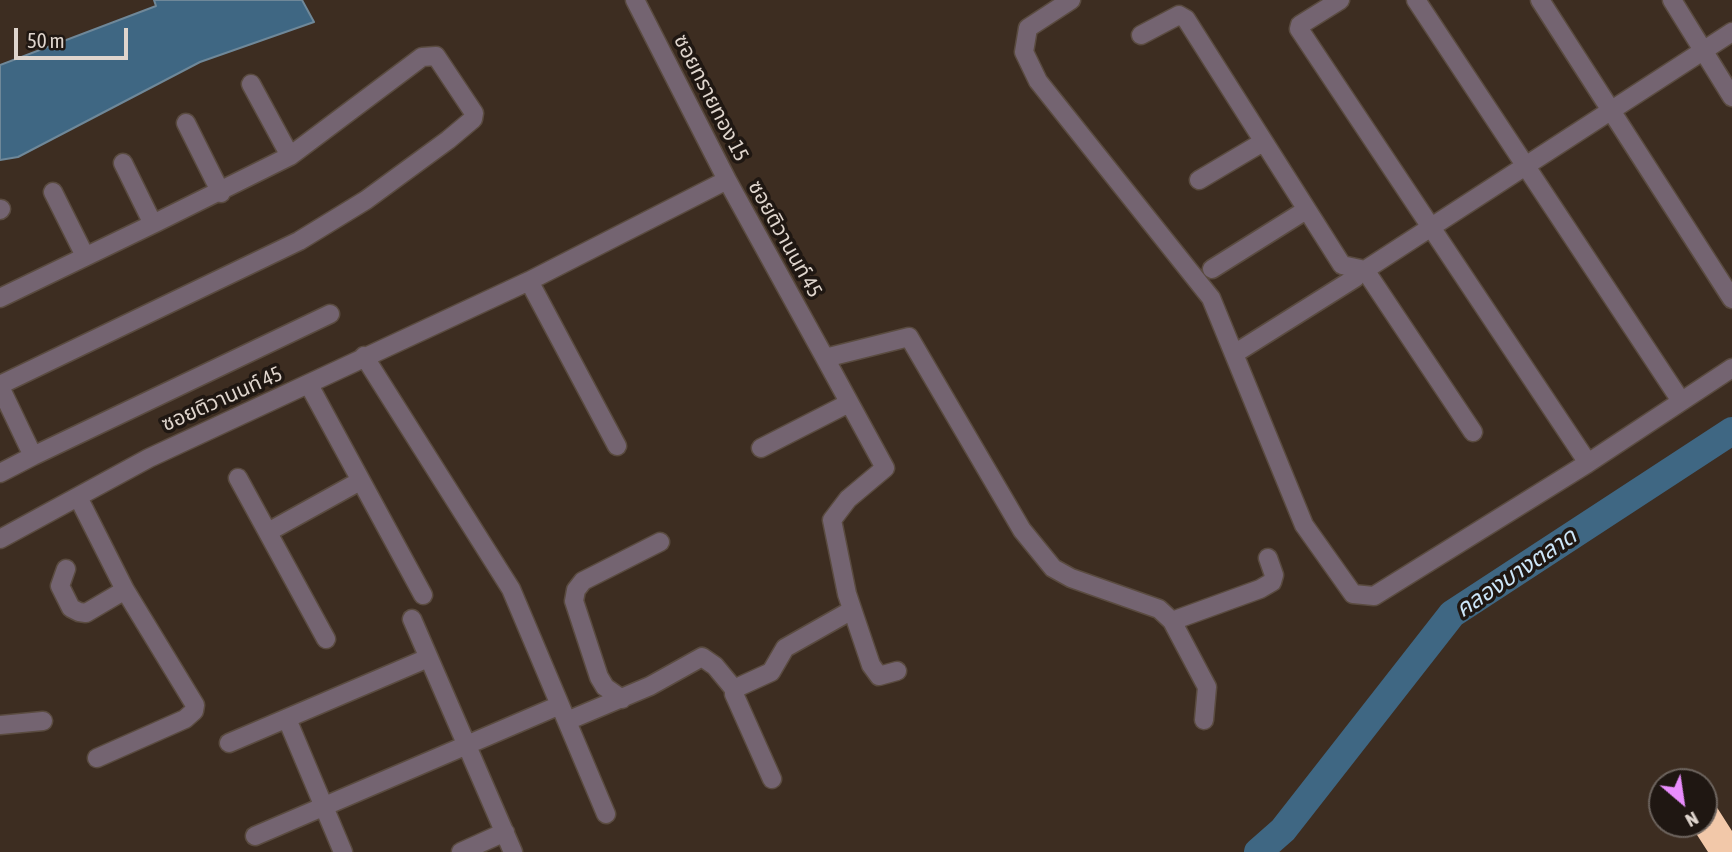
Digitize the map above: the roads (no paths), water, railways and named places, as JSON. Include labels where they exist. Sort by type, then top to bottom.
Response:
[{"type":"street","name":"ซอยทรายทอง 15","points":[[635,0],[727,180]]},
{"type":"street","points":[[1071,0],[1028,28],[1024,52],[1038,81],[1210,299],[1304,525],[1353,594],[1374,596],[1588,463],[1732,368]]},
{"type":"street","points":[[1340,0],[1300,25],[1299,29],[1588,463]]},
{"type":"street","points":[[1416,0],[1681,401]]},
{"type":"street","points":[[1672,0],[1732,97]]},
{"type":"street","points":[[1549,3],[1611,110],[1732,299]]},
{"type":"street","points":[[1141,35],[1183,16],[1342,265],[1362,270],[1474,432]]},
{"type":"street","points":[[1234,354],[1732,32]]},
{"type":"street","points":[[0,299],[221,193],[290,156],[422,57],[432,54],[474,113],[472,119],[448,141],[366,200],[299,241],[0,386],[33,456]]},
{"type":"street","points":[[251,84],[290,156]]},
{"type":"street","points":[[186,123],[221,193]]},
{"type":"street","points":[[1199,180],[1263,142]]},
{"type":"street","points":[[123,163],[153,225]]},
{"type":"street","name":"ซอยติวานนท์ 45","points":[[0,539],[149,458],[529,281],[727,180],[885,468],[848,499],[832,520],[852,610]]},
{"type":"street","points":[[53,192],[85,256]]},
{"type":"street","points":[[1212,269],[1306,210]]},
{"type":"street","points":[[529,281],[617,446]]},
{"type":"street","points":[[0,473],[330,314]]},
{"type":"street","points":[[825,359],[909,337],[1022,530],[1053,568],[1071,578],[1159,609],[1172,621],[1207,687],[1204,720]]},
{"type":"street","points":[[364,356],[511,589],[606,814]]},
{"type":"street","points":[[309,385],[423,595]]},
{"type":"street","points":[[761,448],[849,402]]},
{"type":"street","points":[[238,478],[326,639]]},
{"type":"street","points":[[268,532],[360,481]]},
{"type":"street","points":[[78,497],[125,590],[195,705],[185,719],[97,758]]},
{"type":"street","points":[[622,699],[605,687],[598,677],[574,601],[576,590],[583,582],[660,542]]},
{"type":"street","points":[[1172,621],[1260,589],[1272,582],[1274,575],[1268,558]]},
{"type":"street","points":[[66,569],[60,586],[71,608],[79,612],[86,613],[125,590]]},
{"type":"street","points":[[734,689],[771,672],[785,648],[852,610],[862,644],[879,676],[897,671]]},
{"type":"street","points":[[412,620],[513,852]]},
{"type":"street","points":[[255,836],[467,745],[564,713],[622,699],[702,657],[715,666],[734,689],[772,779]]},
{"type":"street","points":[[229,743],[428,658]]},
{"type":"street","points":[[287,719],[343,852]]},
{"type":"street","points":[[0,725],[43,721]]},
{"type":"street","points":[[461,852],[505,832]]},
{"type":"water","points":[[154,0],[302,0],[314,22],[200,62],[18,157],[0,160],[0,65],[156,6]]},
{"type":"waterway","name":"คลองบางตลาด","points":[[1258,852],[1283,830],[1452,614],[1732,431]]}]
